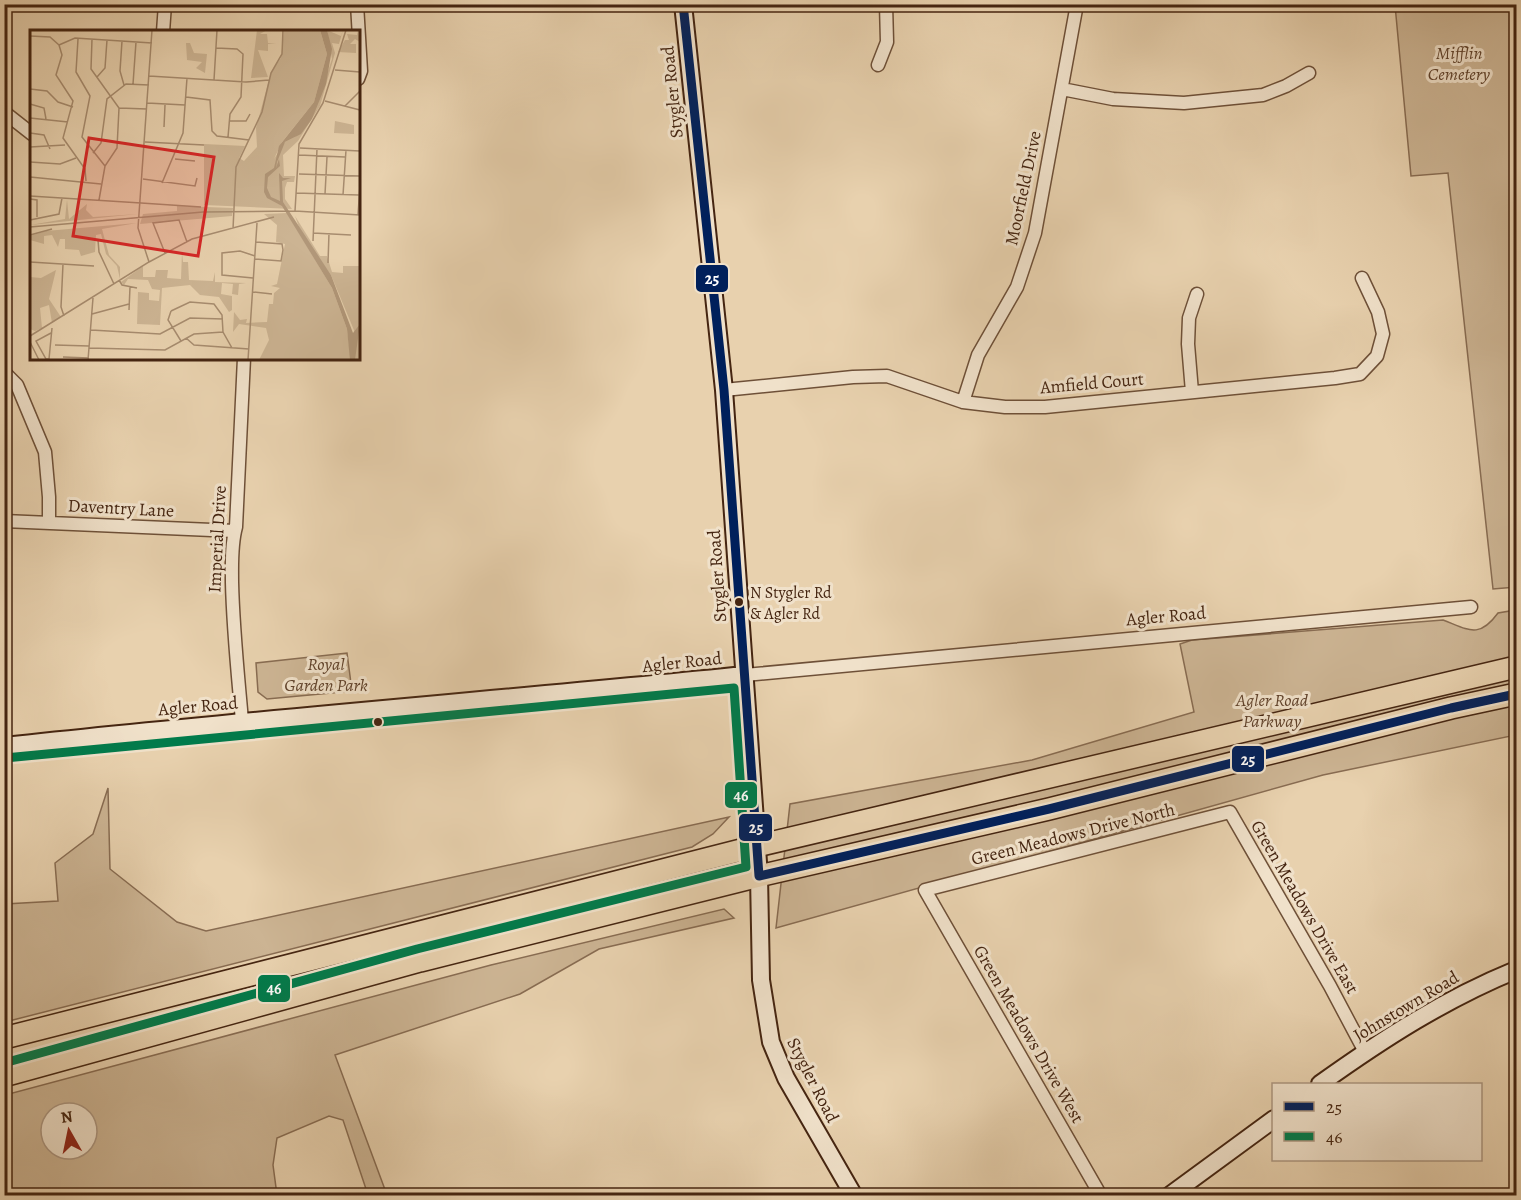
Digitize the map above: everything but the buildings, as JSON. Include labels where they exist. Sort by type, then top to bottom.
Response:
[{"type":"highway","points":[[4,1038],[757,846],[1516,667]]},
{"type":"highway","points":[[4,1076],[420,961],[759,876],[1049,809],[1451,708],[1516,694]]},
{"type":"highway","points":[[4,1064],[38,1055],[130,1040]]},
{"type":"main road","name":"Stygler Road","points":[[683,4],[724,390],[759,876],[761,980],[771,1042],[786,1078],[854,1196]]},
{"type":"main road","name":"Agler Road","points":[[4,746],[242,721],[582,692],[745,675]]},
{"type":"main road","name":"Johnstown Road","points":[[1321,1083],[1425,1013],[1480,985],[1516,970]]},
{"type":"main road","points":[[1170,1196],[1272,1120]]},
{"type":"street","points":[[163,30],[165,4]]},
{"type":"street","points":[[357,4],[359,30]]},
{"type":"street","points":[[878,65],[887,42],[886,4]]},
{"type":"street","name":"Moorfield Drive","points":[[963,402],[978,355],[1017,287],[1035,233],[1077,4]]},
{"type":"street","points":[[360,54],[360,74]]},
{"type":"street","points":[[1062,89],[1113,99],[1184,103],[1263,95],[1286,86],[1309,73]]},
{"type":"street","points":[[4,112],[30,132]]},
{"type":"street","name":"Amfield Court","points":[[724,390],[854,377],[887,376],[963,402],[1005,407],[1045,407],[1359,374],[1377,356],[1383,334],[1378,312],[1362,278]]},
{"type":"street","points":[[1192,392],[1188,344],[1189,318],[1197,294]]},
{"type":"street","name":"Imperial Drive","points":[[242,721],[233,621],[232,553],[244,360]]},
{"type":"street","points":[[4,372],[17,385],[45,452],[49,523]]},
{"type":"street","name":"Daventry Lane","points":[[4,521],[235,531]]},
{"type":"street","name":"Agler Road","points":[[745,675],[1471,607]]},
{"type":"street","name":"Green Meadows Drive North","points":[[925,890],[1230,812]]},
{"type":"street","name":"Green Meadows Drive East","points":[[1230,812],[1330,986],[1365,1052]]},
{"type":"street","name":"Green Meadows Drive West","points":[[925,890],[1101,1196]]},
{"type":"green space","name":"Mifflin Cemetery","points":[[1395,5],[1516,5],[1516,587],[1493,589],[1448,173],[1411,176]]},
{"type":"green space","name":"Agler Road Parkway","points":[[1516,610],[1516,735],[1323,775],[776,928],[790,804],[1032,760],[1194,712],[1180,644],[1192,640],[1443,620],[1473,630],[1485,626],[1498,613]]},
{"type":"green space","name":"Royal Garden Park","points":[[347,653],[352,691],[267,699],[258,692],[256,663]]},
{"type":"green space","points":[[108,788],[110,869],[177,922],[206,931],[729,817],[713,834],[692,847],[5,1022],[5,904],[58,901],[55,863],[93,834]]},
{"type":"green space","points":[[724,909],[734,918],[599,949],[520,994],[335,1055],[387,1195],[368,1195],[343,1120],[329,1116],[277,1138],[273,1165],[277,1195],[5,1195],[5,1095],[491,965]]},
{"type":"transit line","name":"25","points":[[683,4],[724,390],[759,876],[1049,809],[1451,708],[1516,694]]},
{"type":"transit line","name":"46","points":[[4,1063],[417,949],[746,867],[734,688],[5,758]]},
{"type":"place","name":"N Stygler Rd & Agler Rd","points":[[739,602]]}]
